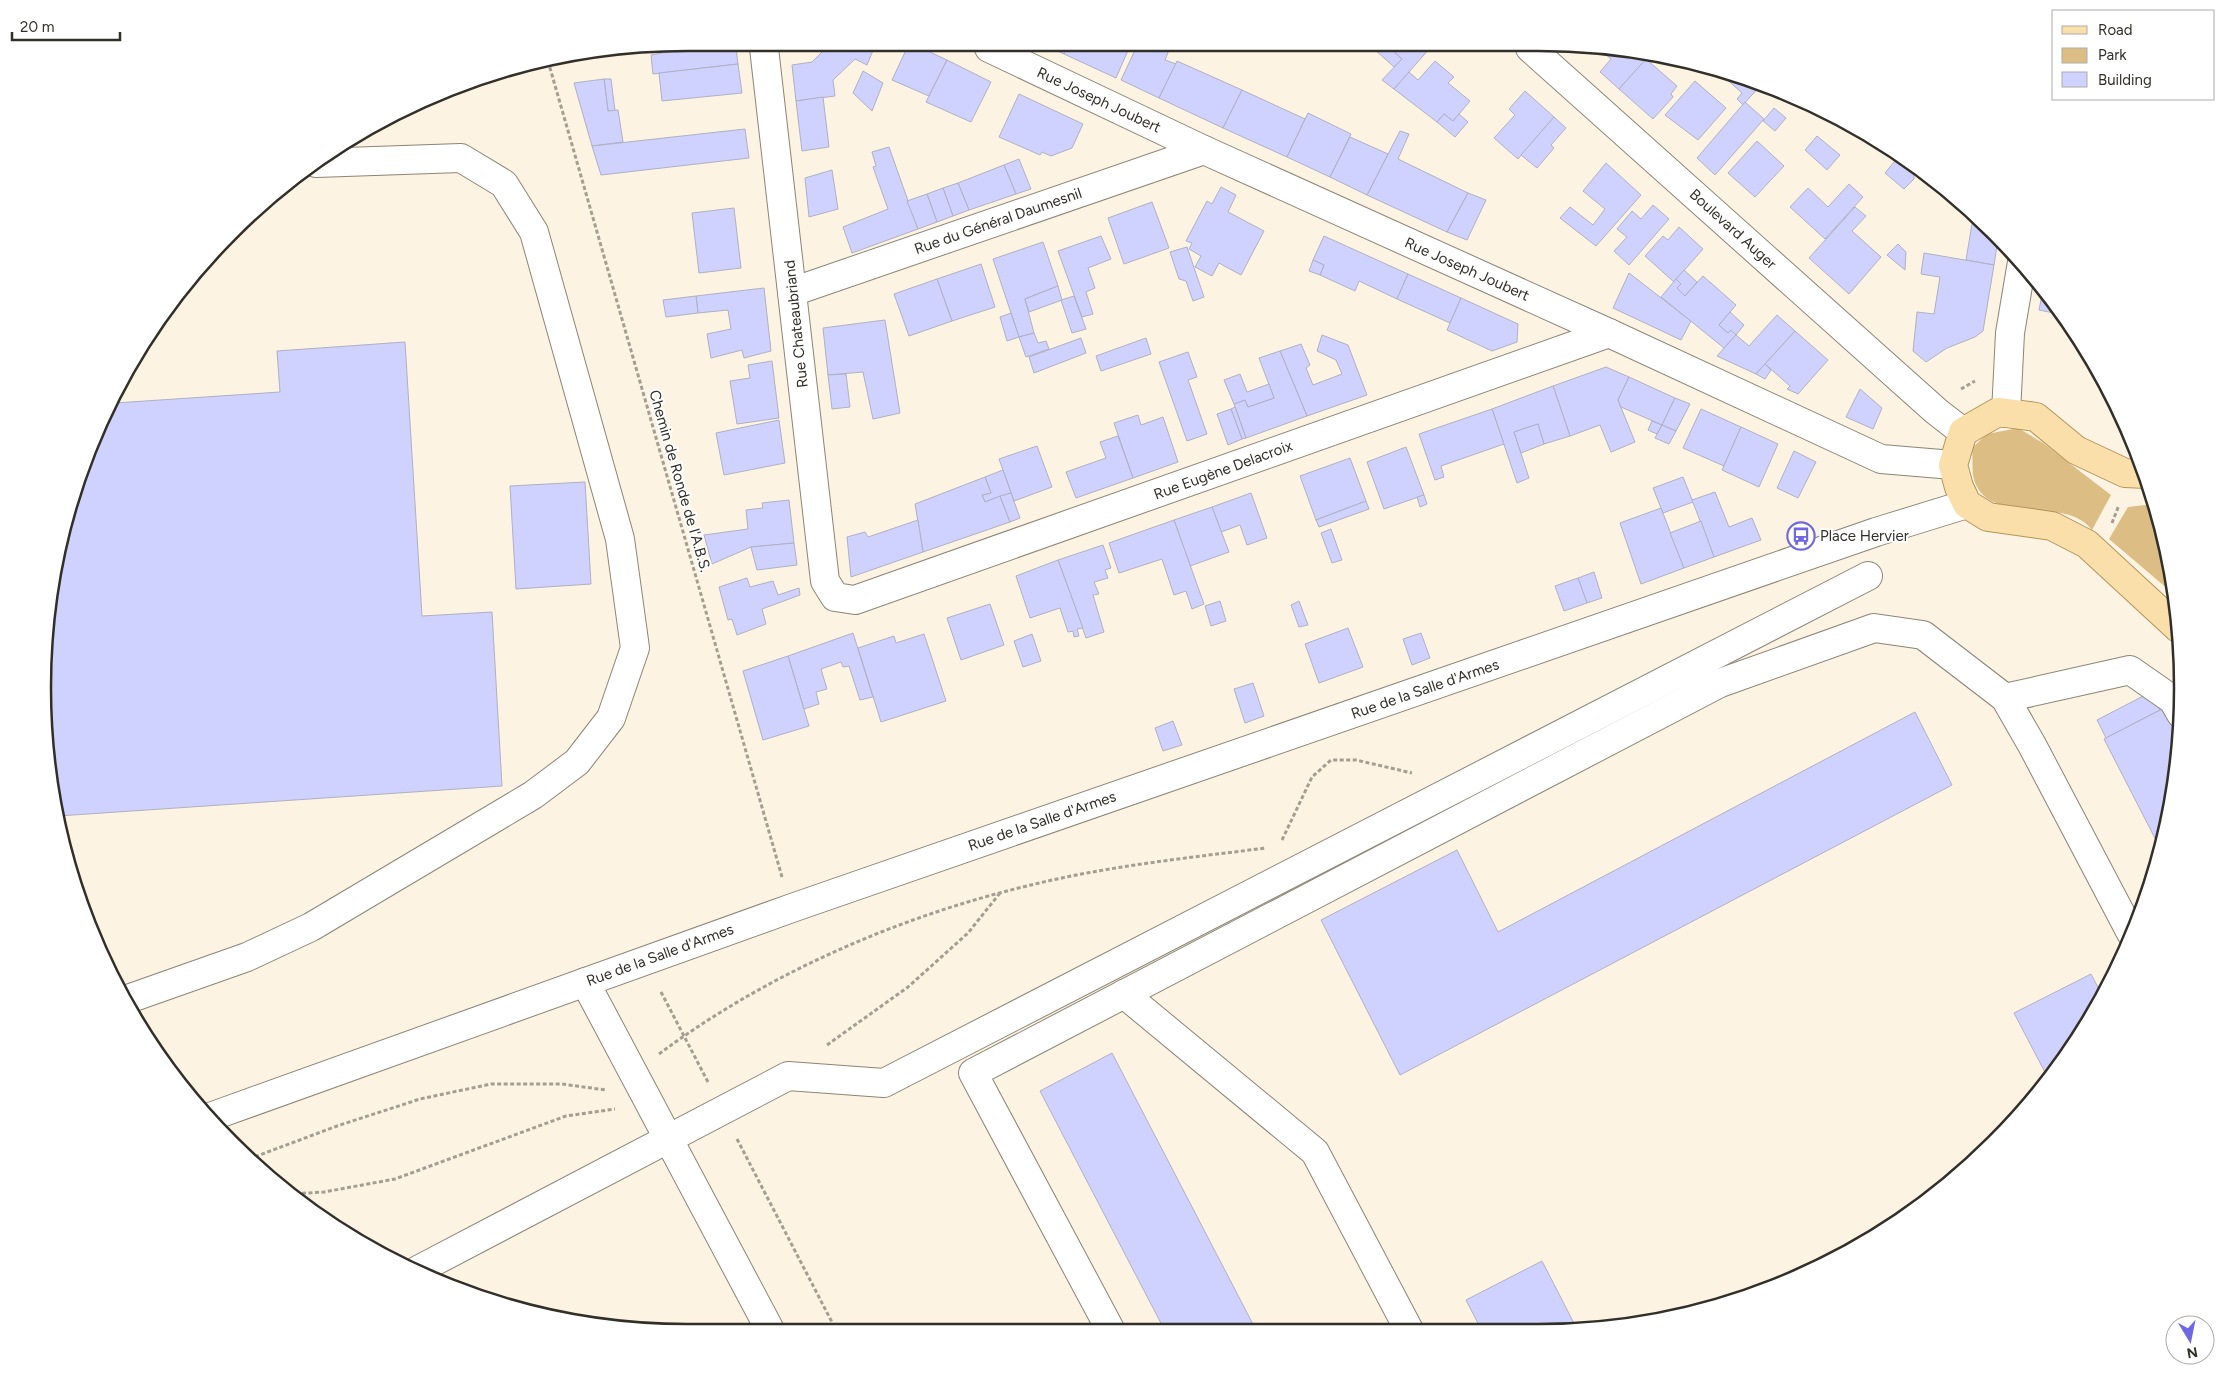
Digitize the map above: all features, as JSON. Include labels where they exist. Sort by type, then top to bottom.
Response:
[{"type":"main road","points":[[2135,474],[2076,450],[2036,417],[1998,412],[1963,432],[1953,465],[1959,487],[1967,504],[1988,517],[2052,526],[2087,544],[2169,619]]},
{"type":"street","name":"Rue Chateaubriand","points":[[764,51],[825,581],[836,597]]},
{"type":"street","name":"Rue Joseph Joubert","points":[[994,51],[1204,150],[1609,333],[1880,459],[1953,465]]},
{"type":"street","name":"Boulevard Auger","points":[[1533,51],[1936,411],[1963,432]]},
{"type":"street","name":"Rue du Général Daumesnil","points":[[792,292],[1204,150]]},
{"type":"street","points":[[132,998],[247,956],[311,928],[533,795],[577,762],[610,718],[635,648],[620,539],[542,260],[534,232],[504,184],[461,158],[328,163]]},
{"type":"street","points":[[2006,414],[2010,333],[2020,273]]},
{"type":"street","name":"Rue Eugène Delacroix","points":[[836,597],[855,600],[1609,333]]},
{"type":"street","name":"Rue de la Salle d'Armes","points":[[216,1115],[792,908],[1876,532],[1967,504]]},
{"type":"street","points":[[425,1266],[788,1076],[884,1082],[1868,576]]},
{"type":"street","points":[[1107,1324],[973,1073],[1720,683],[1874,628],[1923,635],[2004,698],[2032,745],[2127,926]]},
{"type":"street","points":[[2004,698],[2130,670],[2173,701]]},
{"type":"street","points":[[585,982],[767,1324]]},
{"type":"street","points":[[1124,994],[1315,1152],[1406,1324]]},
{"type":"path","name":"Chemin de Ronde de l'A.B.S.","points":[[550,66],[792,908]]},
{"type":"path","points":[[2087,544],[2112,524],[2121,500],[2135,474]]},
{"type":"path","points":[[1279,846],[1312,776],[1331,760],[1356,760],[1414,774]]},
{"type":"path","points":[[258,1156],[337,1126],[420,1098],[490,1084],[562,1084],[612,1091],[633,1073],[684,1036],[760,991],[822,958],[887,930],[1032,884],[1134,864],[1269,848]]},
{"type":"path","points":[[788,1076],[841,1034],[908,987],[968,933],[1000,893]]},
{"type":"path","points":[[661,992],[833,1324]]},
{"type":"path","points":[[302,1193],[324,1192],[395,1179],[566,1116],[650,1104]]},
{"type":"green space","points":[[2018,428],[2043,443],[2111,495],[2092,530],[2080,519],[2063,513],[2008,506],[1992,501],[1980,491],[1973,475],[1972,448],[1987,434]]},
{"type":"green space","points":[[2147,505],[2162,563],[2166,587],[2109,539],[2128,507]]},
{"type":"building","points":[[688,51],[736,51],[738,64],[653,74],[651,55]]},
{"type":"building","points":[[823,51],[873,51],[867,65],[855,59],[833,80],[835,96],[796,101],[792,65],[812,62]]},
{"type":"building","points":[[906,51],[928,51],[947,60],[929,96],[892,80]]},
{"type":"building","points":[[1065,51],[1128,51],[1116,78],[1064,54]]},
{"type":"building","points":[[1135,51],[1169,51],[1165,60],[1176,64],[1159,98],[1121,80]]},
{"type":"building","points":[[1376,51],[1393,51],[1402,59],[1394,67]]},
{"type":"building","points":[[1393,51],[1427,51],[1394,89],[1382,80],[1402,59]]},
{"type":"building","points":[[1607,56],[1645,60],[1619,89],[1600,72],[1611,59]]},
{"type":"building","points":[[947,60],[991,82],[971,122],[926,102]]},
{"type":"building","points":[[1645,60],[1648,61],[1677,86],[1671,94],[1673,97],[1653,119],[1619,89]]},
{"type":"building","points":[[1177,61],[1242,90],[1223,128],[1159,98]]},
{"type":"building","points":[[1435,61],[1454,77],[1448,83],[1470,101],[1453,121],[1444,114],[1437,122],[1394,89],[1409,72],[1418,80]]},
{"type":"building","points":[[738,64],[742,93],[662,101],[659,73]]},
{"type":"building","points":[[863,71],[883,83],[872,111],[853,93]]},
{"type":"building","points":[[604,79],[611,79],[615,111],[608,111]]},
{"type":"building","points":[[604,79],[608,111],[618,110],[623,142],[592,146],[574,83]]},
{"type":"building","points":[[1695,81],[1726,108],[1698,140],[1665,115]]},
{"type":"building","points":[[1729,81],[1756,90],[1743,105],[1737,99],[1742,93]]},
{"type":"building","points":[[1242,90],[1305,119],[1287,157],[1223,128]]},
{"type":"building","points":[[1525,91],[1554,117],[1518,159],[1494,138],[1515,115],[1509,109]]},
{"type":"building","points":[[1019,94],[1083,124],[1072,148],[1051,156],[1042,152],[1040,155],[999,137]]},
{"type":"building","points":[[823,97],[829,147],[802,151],[796,101]]},
{"type":"building","points":[[1745,102],[1764,119],[1715,175],[1697,158]]},
{"type":"building","points":[[1774,108],[1786,118],[1775,131],[1763,121]]},
{"type":"building","points":[[1308,113],[1351,134],[1330,177],[1287,157]]},
{"type":"building","points":[[1444,114],[1453,121],[1459,114],[1468,122],[1455,137],[1437,122]]},
{"type":"building","points":[[1554,117],[1566,128],[1551,145],[1554,148],[1537,168],[1521,155]]},
{"type":"building","points":[[745,129],[749,158],[601,175],[592,146]]},
{"type":"building","points":[[1400,131],[1409,134],[1398,159],[1468,193],[1447,232],[1367,195]]},
{"type":"building","points":[[1817,136],[1840,155],[1827,170],[1805,150]]},
{"type":"building","points":[[1350,137],[1388,154],[1367,195],[1330,177]]},
{"type":"building","points":[[1757,141],[1784,166],[1755,197],[1728,173]]},
{"type":"building","points":[[889,147],[918,229],[852,253],[843,227],[888,209],[873,167],[876,166],[872,152]]},
{"type":"building","points":[[1019,159],[1031,189],[1016,194],[1004,165]]},
{"type":"building","points":[[1895,161],[1914,175],[1914,179],[1904,189],[1885,173]]},
{"type":"building","points":[[1606,163],[1641,195],[1596,246],[1560,218],[1570,207],[1593,225],[1605,209],[1583,191]]},
{"type":"building","points":[[1004,165],[1016,194],[969,210],[958,183]]},
{"type":"building","points":[[832,170],[838,209],[809,217],[805,178]]},
{"type":"building","points":[[958,183],[969,210],[953,216],[943,188]]},
{"type":"building","points":[[1849,184],[1863,197],[1825,239],[1790,207],[1808,188],[1828,207]]},
{"type":"building","points":[[1221,187],[1236,195],[1228,212],[1264,231],[1241,275],[1219,263],[1212,276],[1195,267],[1201,256],[1189,249],[1192,243],[1186,241],[1207,201],[1212,204]]},
{"type":"building","points":[[943,188],[953,216],[937,222],[927,194]]},
{"type":"building","points":[[1468,193],[1486,200],[1467,240],[1447,232]]},
{"type":"building","points":[[927,194],[937,222],[918,229],[907,201]]},
{"type":"building","points":[[1152,202],[1169,248],[1124,264],[1108,218]]},
{"type":"building","points":[[1653,205],[1669,219],[1629,265],[1614,251],[1627,237],[1617,229],[1632,211],[1641,219]]},
{"type":"building","points":[[1855,207],[1866,216],[1852,231],[1881,257],[1849,294],[1809,258]]},
{"type":"building","points":[[734,208],[741,268],[699,273],[692,213]]},
{"type":"building","points":[[1972,224],[1997,248],[1994,265],[1966,260]]},
{"type":"building","points":[[1679,227],[1703,249],[1674,282],[1645,256],[1663,236],[1668,240]]},
{"type":"building","points":[[1101,236],[1111,259],[1088,268],[1095,288],[1086,292],[1093,314],[1082,317],[1058,251]]},
{"type":"building","points":[[1324,236],[1408,274],[1397,299],[1359,281],[1355,291],[1320,275],[1324,265],[1313,260]]},
{"type":"building","points":[[1043,242],[1058,286],[1025,299],[1034,333],[1019,337],[993,259]]},
{"type":"building","points":[[1898,244],[1906,252],[1905,270],[1887,255]]},
{"type":"building","points":[[1187,247],[1204,297],[1193,301],[1186,281],[1179,279],[1170,252]]},
{"type":"building","points":[[1924,253],[1994,265],[1983,331],[1975,337],[1947,348],[1926,362],[1913,351],[1917,312],[1934,314],[1940,277],[1921,274]]},
{"type":"building","points":[[1313,260],[1324,265],[1320,275],[1309,271]]},
{"type":"building","points":[[981,264],[995,307],[952,321],[937,279]]},
{"type":"building","points":[[1684,270],[1697,282],[1685,296],[1677,288],[1681,284],[1676,279]]},
{"type":"building","points":[[1629,273],[1691,321],[1681,340],[1613,308]]},
{"type":"building","points":[[1408,274],[1461,298],[1450,323],[1397,299]]},
{"type":"building","points":[[1703,276],[1736,305],[1719,325],[1728,333],[1731,330],[1736,335],[1724,348],[1661,297],[1676,279],[1681,284],[1677,288],[1685,296]]},
{"type":"building","points":[[937,279],[952,321],[909,336],[894,294]]},
{"type":"building","points":[[1058,286],[1062,300],[1029,312],[1025,299]]},
{"type":"building","points":[[764,288],[771,351],[744,358],[742,350],[711,358],[707,334],[731,329],[728,310],[698,313],[696,296]]},
{"type":"building","points":[[696,296],[698,313],[666,317],[663,300]]},
{"type":"building","points":[[1074,296],[1086,329],[1072,333],[1061,300]]},
{"type":"building","points":[[1461,298],[1518,324],[1517,342],[1492,351],[1447,330]]},
{"type":"building","points":[[2041,299],[2051,312],[2039,310]]},
{"type":"building","points":[[1730,312],[1744,325],[1736,335],[1731,330],[1728,333],[1719,325]]},
{"type":"building","points":[[1011,313],[1019,337],[1007,341],[1000,317]]},
{"type":"building","points":[[1777,315],[1795,331],[1756,374],[1717,356],[1736,335],[1749,346]]},
{"type":"building","points":[[885,320],[900,413],[873,419],[863,372],[828,375],[823,328]]},
{"type":"building","points":[[1795,331],[1828,360],[1798,394],[1787,389],[1790,386],[1765,364]]},
{"type":"building","points":[[1034,333],[1038,343],[1046,341],[1049,349],[1026,357],[1019,337]]},
{"type":"building","points":[[1322,335],[1348,345],[1367,395],[1307,416],[1280,351],[1301,344],[1310,365],[1306,368],[1313,385],[1342,374],[1336,360],[1317,351]]},
{"type":"building","points":[[1081,338],[1086,353],[1034,373],[1029,357]]},
{"type":"building","points":[[1146,338],[1151,354],[1101,371],[1096,356]]},
{"type":"building","points":[[405,342],[422,616],[492,612],[502,786],[64,816],[57,771],[51,688],[57,604],[63,563],[85,483],[117,406],[119,403],[280,392],[277,351]]},
{"type":"building","points":[[1280,351],[1307,416],[1246,438],[1234,404],[1245,400],[1248,407],[1274,398],[1259,358]]},
{"type":"building","points":[[1188,352],[1197,377],[1188,380],[1207,434],[1187,441],[1159,362]]},
{"type":"building","points":[[772,361],[779,418],[737,424],[730,381],[750,378],[748,365]]},
{"type":"building","points":[[1765,364],[1771,370],[1765,379],[1756,374]]},
{"type":"building","points":[[1606,367],[1629,377],[1618,400],[1635,442],[1611,452],[1600,425],[1570,436],[1553,386]]},
{"type":"building","points":[[846,374],[850,407],[832,409],[828,375]]},
{"type":"building","points":[[1240,374],[1247,392],[1269,384],[1274,398],[1248,407],[1245,400],[1234,404],[1224,380]]},
{"type":"building","points":[[1629,377],[1675,398],[1662,425],[1621,407],[1618,400]]},
{"type":"building","points":[[1553,386],[1570,436],[1544,444],[1538,424],[1514,432],[1529,478],[1517,483],[1492,409]]},
{"type":"building","points":[[1860,389],[1882,408],[1873,429],[1846,417]]},
{"type":"building","points":[[1675,398],[1690,404],[1676,431],[1662,425]]},
{"type":"building","points":[[1235,407],[1246,438],[1242,439],[1231,409]]},
{"type":"building","points":[[1231,409],[1242,439],[1228,445],[1217,414]]},
{"type":"building","points":[[1492,409],[1504,444],[1441,466],[1444,477],[1435,480],[1419,434]]},
{"type":"building","points":[[1701,409],[1741,427],[1724,466],[1683,448]]},
{"type":"building","points":[[1138,415],[1141,425],[1163,417],[1178,462],[1133,478],[1114,423]]},
{"type":"building","points":[[779,420],[785,463],[724,475],[716,433]]},
{"type":"building","points":[[1652,421],[1662,425],[1657,434],[1648,430]]},
{"type":"building","points":[[1538,424],[1544,444],[1521,453],[1514,432]]},
{"type":"building","points":[[1662,425],[1676,431],[1669,444],[1655,438]]},
{"type":"building","points":[[1741,427],[1778,444],[1759,487],[1722,470]]},
{"type":"building","points":[[1118,436],[1133,478],[1076,498],[1066,472],[1106,458],[1100,442]]},
{"type":"building","points":[[1037,446],[1052,487],[1014,501],[999,459]]},
{"type":"building","points":[[1406,447],[1424,495],[1384,509],[1367,462]]},
{"type":"building","points":[[1794,451],[1816,462],[1798,498],[1777,488]]},
{"type":"building","points":[[1350,458],[1366,501],[1316,520],[1300,476]]},
{"type":"building","points":[[1003,470],[1011,493],[985,502],[982,495],[991,493],[985,477]]},
{"type":"building","points":[[985,477],[991,493],[982,495],[985,502],[1000,496],[1010,522],[923,552],[915,504]]},
{"type":"building","points":[[1683,477],[1693,502],[1663,513],[1653,488]]},
{"type":"building","points":[[585,482],[591,584],[516,589],[510,486]]},
{"type":"building","points":[[1715,492],[1729,527],[1752,518],[1761,540],[1714,557],[1692,500]]},
{"type":"building","points":[[1011,493],[1020,518],[1010,522],[1000,496]]},
{"type":"building","points":[[1251,493],[1267,538],[1247,545],[1240,525],[1221,532],[1212,507]]},
{"type":"building","points":[[1424,495],[1427,504],[1420,507],[1417,497]]},
{"type":"building","points":[[789,500],[794,543],[751,547],[712,564],[704,535],[748,529],[746,510],[763,508],[762,503]]},
{"type":"building","points":[[1366,501],[1369,509],[1319,527],[1316,520]]},
{"type":"building","points":[[1212,507],[1229,552],[1190,566],[1174,520]]},
{"type":"building","points":[[1661,508],[1684,568],[1641,584],[1620,523]]},
{"type":"building","points":[[918,520],[923,552],[851,577],[847,537],[865,532],[868,537]]},
{"type":"building","points":[[1174,520],[1204,604],[1192,609],[1186,591],[1174,595],[1162,559],[1119,573],[1109,543]]},
{"type":"building","points":[[1701,521],[1714,557],[1684,568],[1670,533]]},
{"type":"building","points":[[1331,529],[1342,560],[1332,563],[1321,533]]},
{"type":"building","points":[[794,543],[797,565],[757,570],[751,547]]},
{"type":"building","points":[[1103,545],[1111,568],[1105,570],[1108,578],[1094,582],[1099,594],[1093,595],[1104,632],[1086,638],[1058,560]]},
{"type":"building","points":[[1058,560],[1083,628],[1077,629],[1079,636],[1074,637],[1073,631],[1068,632],[1060,608],[1030,618],[1016,576]]},
{"type":"building","points":[[1594,572],[1602,598],[1587,603],[1578,578]]},
{"type":"building","points":[[747,578],[750,587],[773,581],[778,595],[799,588],[800,595],[762,609],[766,624],[737,635],[732,619],[728,620],[719,587]]},
{"type":"building","points":[[1578,578],[1587,603],[1564,611],[1555,586]]},
{"type":"building","points":[[1220,601],[1226,621],[1211,626],[1205,606]]},
{"type":"building","points":[[1299,601],[1308,625],[1299,627],[1291,605]]},
{"type":"building","points":[[990,604],[1004,645],[961,660],[947,618]]},
{"type":"building","points":[[1348,628],[1363,667],[1319,683],[1305,644]]},
{"type":"building","points":[[853,633],[873,697],[860,700],[849,666],[843,667],[841,662],[821,669],[827,689],[816,692],[819,704],[804,709],[788,656]]},
{"type":"building","points":[[1421,633],[1430,658],[1412,665],[1403,639]]},
{"type":"building","points":[[924,634],[946,701],[881,722],[858,648],[894,636],[896,643]]},
{"type":"building","points":[[1032,634],[1041,661],[1023,667],[1014,641]]},
{"type":"building","points":[[788,656],[809,726],[763,740],[743,671]]},
{"type":"building","points":[[1253,683],[1264,716],[1245,723],[1234,689]]},
{"type":"building","points":[[2151,692],[2160,710],[2106,738],[2097,720]]},
{"type":"building","points":[[2166,707],[2172,720],[2172,729],[2162,812],[2155,839],[2104,739]]},
{"type":"building","points":[[1915,712],[1952,785],[1400,1075],[1321,920],[1457,850],[1498,932]]},
{"type":"building","points":[[1173,721],[1182,745],[1163,751],[1155,728]]},
{"type":"building","points":[[2091,974],[2098,988],[2067,1041],[2045,1072],[2014,1013]]},
{"type":"building","points":[[1112,1053],[1253,1324],[1161,1324],[1040,1091]]},
{"type":"building","points":[[1542,1261],[1574,1322],[1478,1324],[1466,1300]]},
{"type":"place","name":"Place Hervier","points":[[1801,536]]}]
